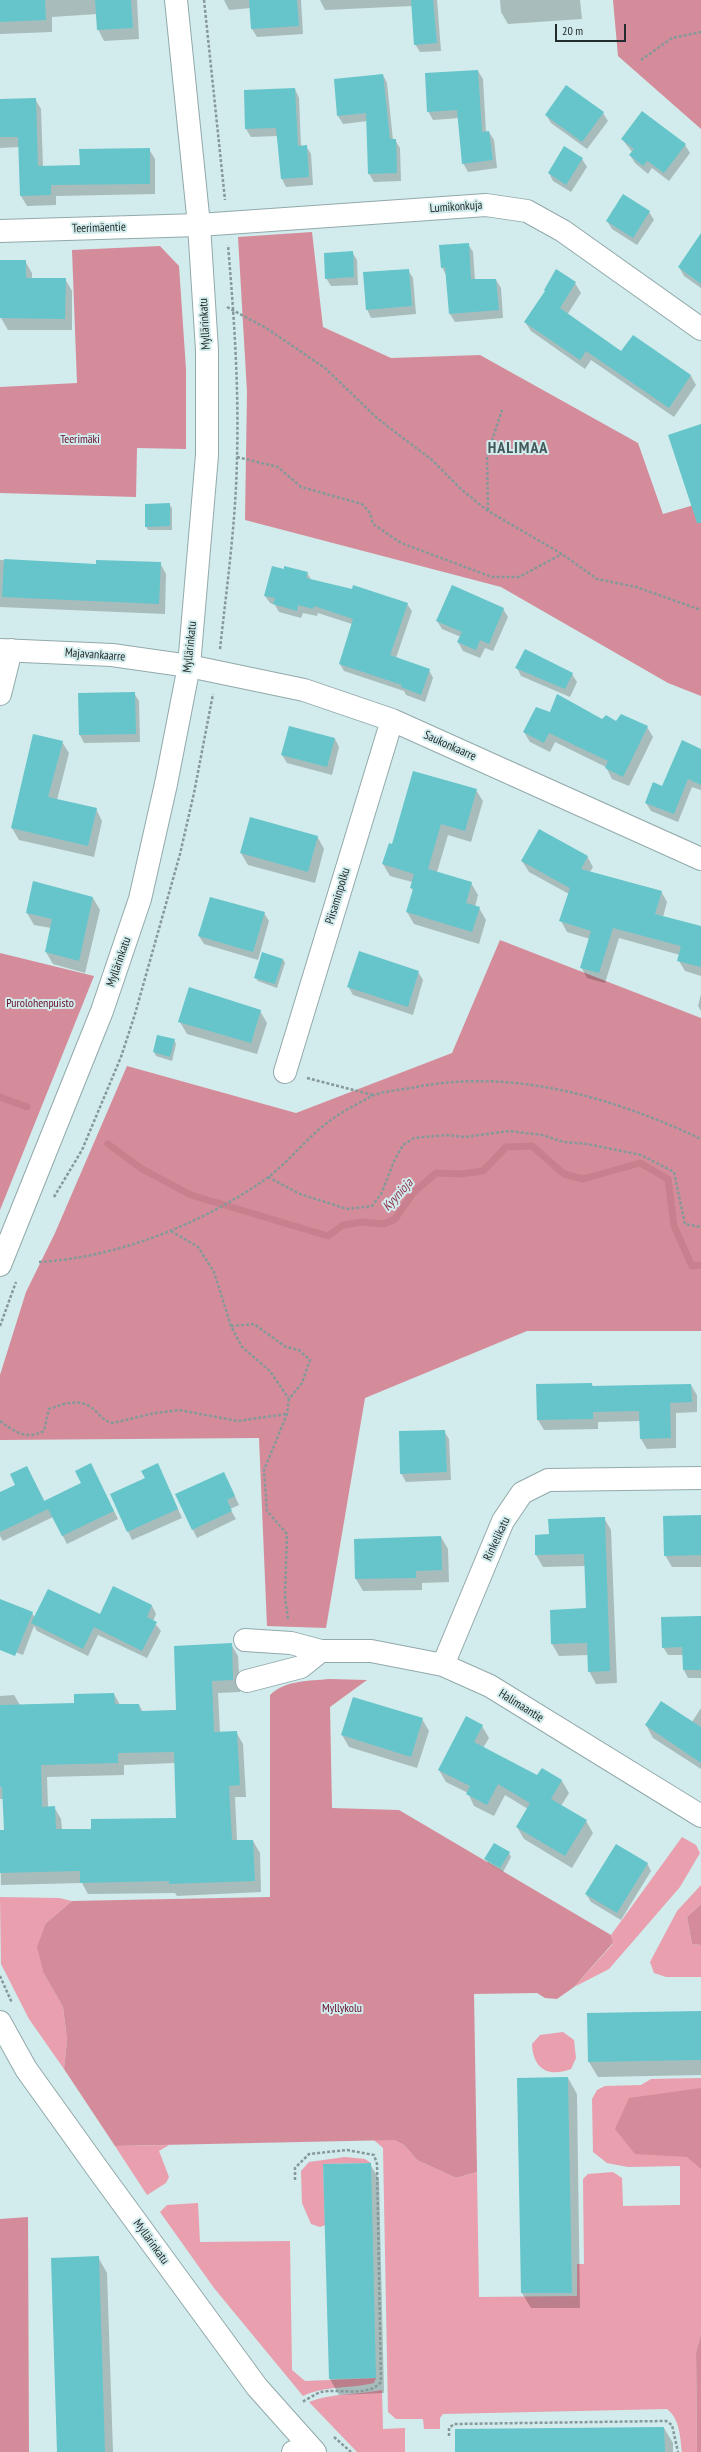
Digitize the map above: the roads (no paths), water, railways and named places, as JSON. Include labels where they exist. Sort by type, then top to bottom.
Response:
[{"type":"street","name":"Myllärinkatu","points":[[0,1265],[102,1011],[140,899],[166,784],[189,666],[207,455],[207,350],[199,225],[176,0]]},
{"type":"street","name":"Lumikonkuja","points":[[199,225],[486,205],[527,211],[563,231],[701,329]]},
{"type":"street","name":"Teerimäentie","points":[[0,231],[199,225]]},
{"type":"street","name":"Majavankaarre","points":[[5,650],[112,655],[189,666]]},
{"type":"street","points":[[0,694],[5,650]]},
{"type":"street","name":"Saukonkaarre","points":[[189,666],[304,690],[392,720],[701,859]]},
{"type":"street","name":"Piisaminpolku","points":[[285,1072],[392,720]]},
{"type":"street","name":"Rinkelikatu","points":[[443,1665],[503,1521],[522,1493],[548,1480],[701,1478]]},
{"type":"street","name":"Halimaantie","points":[[245,1640],[291,1643],[321,1651],[371,1651],[443,1665],[490,1686],[701,1816]]},
{"type":"street","points":[[247,1681],[301,1667],[321,1651]]},
{"type":"street","name":"Myllärinkatu","points":[[0,2022],[26,2068],[102,2175],[257,2387],[306,2450]]},
{"type":"waterway","name":"Kyynioja","points":[[0,1097],[27,1107]]},
{"type":"waterway","name":"Kyynioja","points":[[108,1144],[142,1169],[191,1195],[328,1236],[343,1225],[362,1222],[384,1224],[395,1219],[413,1193],[436,1173],[460,1174],[483,1171],[506,1147],[532,1146],[564,1174],[583,1179],[640,1163],[668,1179],[674,1226],[692,1266],[701,1265]]},
{"type":"district","name":"HALIMAA","points":[[518,448]]},
{"type":"park label","name":"Teerimäki","points":[[80,440]]},
{"type":"park label","name":"Purolohenpuisto","points":[[40,1004]]},
{"type":"park label","name":"Myllykolu","points":[[342,2009]]}]
